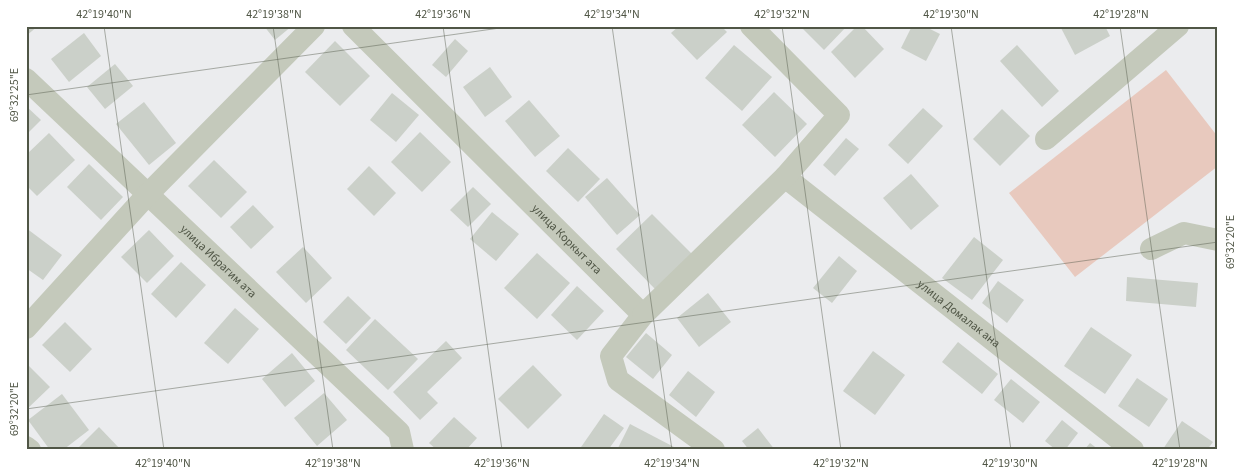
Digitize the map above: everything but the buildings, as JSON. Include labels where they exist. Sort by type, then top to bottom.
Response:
[{"type":"street","points":[[26,328],[148,194],[314,26]]},
{"type":"street","name":"улица Коркыт ата","points":[[353,26],[643,315]]},
{"type":"street","points":[[714,450],[618,380],[611,356],[643,315],[785,177],[839,115],[751,26]]},
{"type":"street","points":[[1046,139],[1178,26]]},
{"type":"street","name":"улица Ибрагим ата","points":[[26,78],[399,432],[403,450]]},
{"type":"street","name":"улица Домалак ана","points":[[785,177],[1133,450]]},
{"type":"street","points":[[1151,249],[1184,233],[1218,240]]},
{"type":"street","points":[[26,447],[30,450]]},
{"type":"shaded area","points":[[1166,70],[1218,137],[1218,166],[1075,277],[1009,193]]}]
